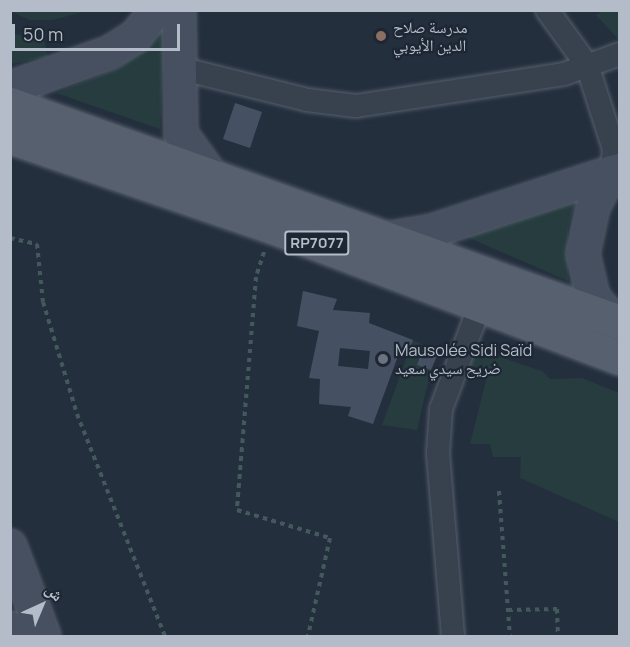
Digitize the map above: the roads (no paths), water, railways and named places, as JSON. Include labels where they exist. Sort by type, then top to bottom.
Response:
[{"type":"main road","name":"RP7077","points":[[10,104],[208,171],[616,320]]},
{"type":"main road","name":"RP7077","points":[[10,137],[273,227],[620,358]]},
{"type":"street","points":[[10,88],[109,53],[135,37],[157,10]]},
{"type":"street","points":[[179,10],[181,134],[208,171]]},
{"type":"street","points":[[548,10],[587,65],[614,149],[616,171],[593,207],[583,254],[593,297],[616,320]]},
{"type":"street","points":[[179,68],[307,100],[356,106],[564,74],[620,54]]},
{"type":"street","points":[[391,237],[432,231],[616,171]]},
{"type":"street","points":[[453,636],[438,453],[441,409],[480,304]]},
{"type":"street","points":[[10,546],[44,636]]},
{"type":"street","points":[[10,628],[14,636]]},
{"type":"place","name":"مدرسة صلاح الدين الأيوبي","points":[[381,36]]},
{"type":"place","name":"Mausolée Sidi Saïd ضريح سيدي سعيد","points":[[383,359]]}]
